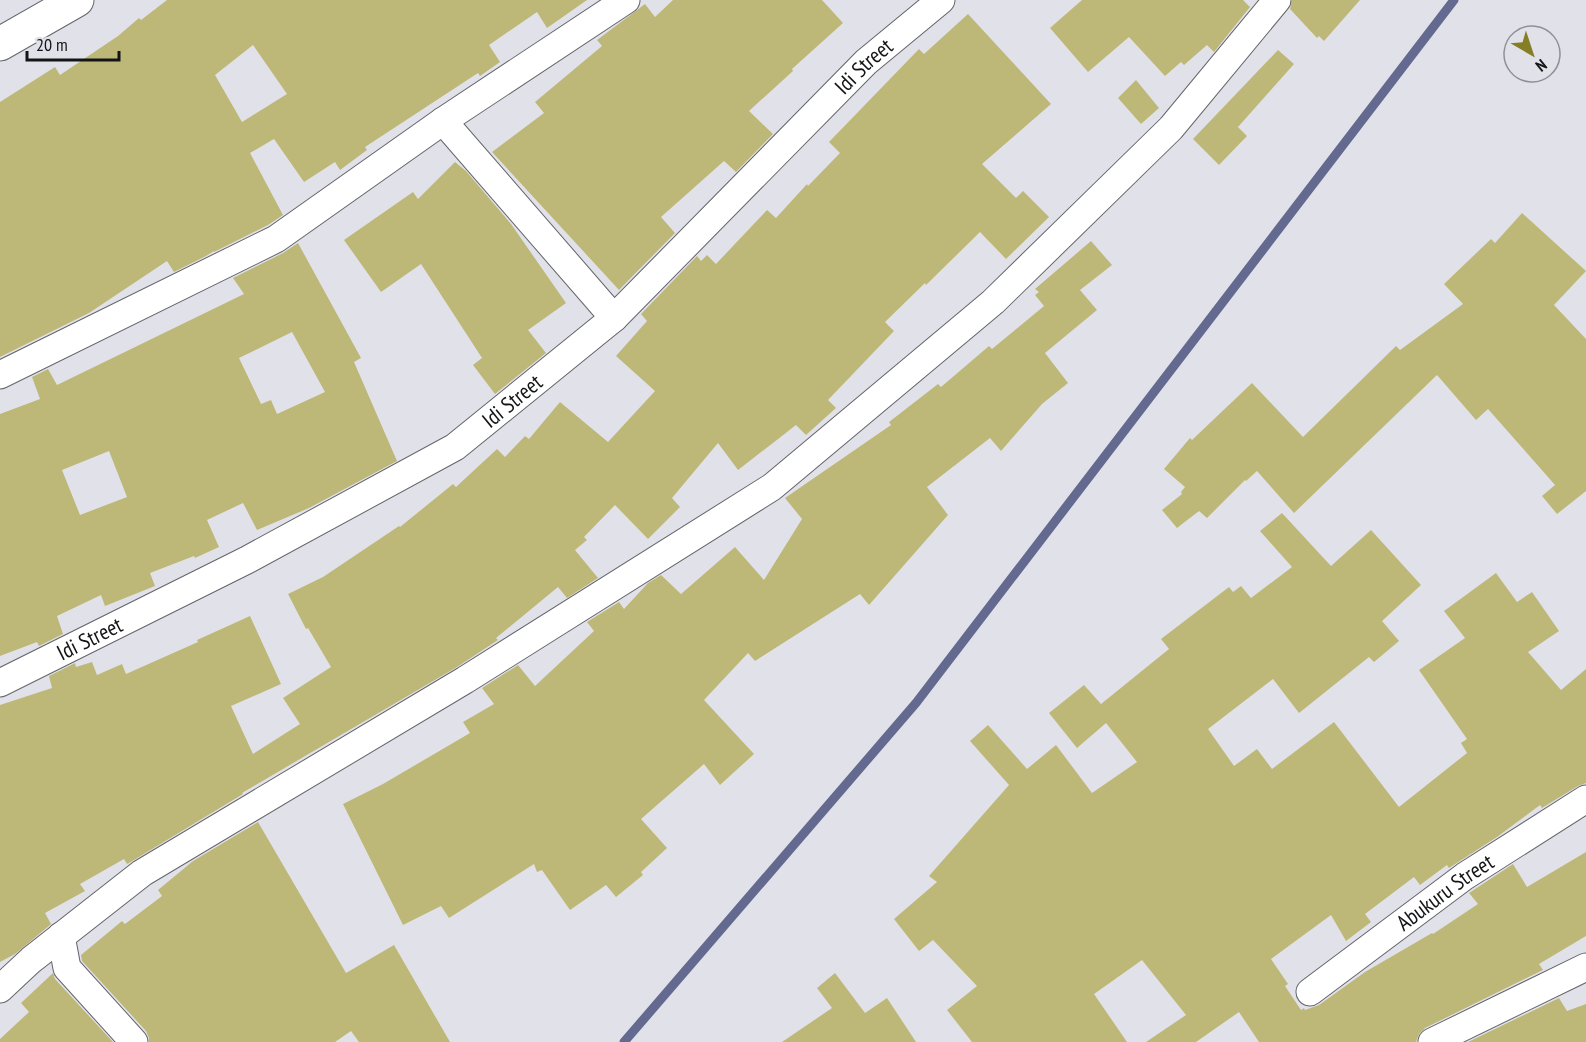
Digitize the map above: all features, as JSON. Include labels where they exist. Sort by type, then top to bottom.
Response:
[{"type":"main road","points":[[0,44],[77,0]]},
{"type":"street","points":[[0,375],[276,239],[443,121],[626,0]]},
{"type":"street","name":"Idi Street","points":[[0,682],[246,560],[455,447],[614,318],[866,62],[941,0]]},
{"type":"street","points":[[0,989],[31,960],[142,873],[465,680],[772,487],[1002,293],[1171,128],[1277,0]]},
{"type":"street","points":[[443,121],[614,318]]},
{"type":"street","name":"Abukuru Street","points":[[1310,992],[1465,876],[1586,799]]},
{"type":"street","points":[[61,936],[68,968],[134,1042]]},
{"type":"street","points":[[1432,1042],[1586,967]]},
{"type":"building","points":[[167,0],[587,0],[547,28],[537,12],[489,45],[500,62],[480,76],[478,73],[365,147],[367,150],[340,170],[335,162],[304,182],[274,139],[250,153],[283,215],[268,225],[174,272],[167,261],[89,313],[0,357],[0,102],[55,67],[60,75],[118,36],[139,18],[141,20]],"holes":[[[253,45],[287,94],[242,122],[215,75]]]},
{"type":"building","points":[[673,0],[822,0],[843,23],[749,111],[773,134],[736,172],[724,161],[661,217],[675,233],[619,290],[492,152],[544,113],[535,102],[602,46],[597,40],[645,4],[655,17]]},
{"type":"building","points":[[1082,0],[1243,0],[1250,7],[1214,52],[1207,45],[1184,65],[1181,62],[1165,76],[1129,37],[1088,72],[1050,28]]},
{"type":"building","points":[[1292,0],[1360,0],[1324,41],[1319,36],[1317,38],[1290,9]]},
{"type":"building","points":[[968,14],[1051,104],[982,164],[1016,198],[1023,191],[1049,217],[1006,259],[980,232],[885,322],[894,331],[828,400],[836,408],[806,435],[796,425],[738,470],[718,443],[672,498],[680,507],[648,539],[615,505],[584,537],[587,540],[575,550],[598,578],[567,598],[558,587],[496,638],[498,640],[457,667],[242,793],[129,863],[127,864],[124,859],[80,884],[85,891],[45,913],[51,924],[15,954],[0,962],[0,705],[52,688],[49,676],[75,663],[76,667],[92,662],[97,675],[122,664],[126,674],[250,616],[281,684],[231,706],[253,754],[300,724],[283,698],[331,667],[308,628],[306,629],[288,594],[323,577],[400,527],[453,484],[456,487],[497,449],[505,457],[525,436],[529,439],[560,402],[608,442],[655,391],[616,356],[647,321],[641,314],[697,256],[701,261],[707,255],[716,264],[767,210],[776,218],[840,153],[829,142],[919,49],[924,54]]},
{"type":"building","points":[[1278,50],[1294,64],[1238,127],[1247,136],[1219,165],[1193,139]]},
{"type":"building","points":[[1136,80],[1159,108],[1141,124],[1118,98]]},
{"type":"building","points":[[455,162],[466,171],[511,224],[566,303],[528,330],[546,353],[495,394],[473,365],[482,358],[421,264],[381,292],[344,240],[413,192],[418,199]]},
{"type":"building","points":[[1522,213],[1586,271],[1554,305],[1586,339],[1586,491],[1557,514],[1542,496],[1555,485],[1488,409],[1476,420],[1437,375],[1294,513],[1257,471],[1207,518],[1199,511],[1177,528],[1162,510],[1182,494],[1185,487],[1164,469],[1190,438],[1192,440],[1252,383],[1303,437],[1396,346],[1400,350],[1463,304],[1444,284],[1491,239],[1495,243]]},
{"type":"building","points":[[1091,241],[1112,265],[1080,290],[1097,310],[1045,353],[1068,383],[1042,404],[1001,451],[990,438],[927,487],[948,515],[869,605],[860,594],[755,661],[748,653],[704,700],[754,754],[720,785],[704,764],[641,819],[667,848],[641,872],[643,875],[616,897],[606,885],[570,910],[542,870],[537,872],[534,864],[449,918],[441,906],[403,925],[343,804],[383,784],[470,733],[463,722],[494,704],[482,688],[518,665],[535,686],[594,631],[587,622],[619,602],[624,609],[648,583],[661,575],[681,594],[735,547],[764,580],[802,519],[785,498],[891,425],[889,422],[938,384],[941,387],[989,346],[992,349],[1044,306],[1035,295],[1039,292],[1035,289]]},
{"type":"building","points":[[298,243],[361,358],[354,362],[397,461],[309,508],[257,530],[243,503],[207,520],[219,547],[195,558],[194,556],[150,573],[155,586],[105,606],[101,595],[57,616],[63,634],[39,646],[37,642],[0,656],[0,414],[40,399],[32,377],[48,369],[57,385],[244,294],[233,278]],"holes":[[[292,332],[325,392],[277,414],[271,400],[261,404],[239,358]],[[109,451],[127,497],[80,515],[62,470]]]},
{"type":"building","points":[[1282,513],[1331,566],[1371,530],[1421,585],[1382,621],[1399,641],[1374,662],[1369,657],[1299,713],[1273,679],[1208,729],[1234,766],[1257,749],[1272,769],[1334,722],[1399,807],[1467,753],[1461,743],[1467,739],[1419,670],[1465,638],[1444,611],[1496,573],[1517,602],[1532,592],[1559,631],[1528,652],[1561,690],[1586,669],[1586,783],[1542,808],[1540,805],[1497,837],[1449,868],[1447,865],[1420,885],[1414,877],[1365,914],[1371,922],[1346,941],[1331,915],[1271,959],[1288,984],[1285,986],[1301,1010],[1319,1005],[1365,972],[1433,934],[1478,904],[1469,893],[1513,864],[1527,887],[1586,852],[1586,936],[1539,964],[1543,970],[1425,1028],[1419,1034],[1416,1042],[1259,1042],[1239,1012],[1196,1042],[1146,1042],[1186,1015],[1142,960],[1094,994],[1127,1042],[972,1042],[947,1010],[977,986],[933,940],[919,951],[894,919],[937,882],[929,876],[1009,785],[970,741],[988,725],[1027,769],[1056,745],[1092,793],[1137,762],[1106,723],[1077,748],[1049,713],[1084,685],[1101,704],[1169,649],[1161,639],[1229,587],[1233,592],[1241,586],[1251,598],[1292,567],[1260,531]]},
{"type":"building","points":[[258,822],[346,973],[394,945],[450,1042],[359,1042],[351,1031],[335,1042],[149,1042],[146,1031],[82,961],[81,955],[122,921],[125,924],[162,896],[158,890],[193,861]]},
{"type":"building","points":[[53,973],[55,979],[113,1042],[0,1042],[0,1039],[29,1012],[21,1003]]},
{"type":"building","points":[[835,973],[865,1013],[887,998],[916,1042],[782,1042],[832,1008],[817,988]]},
{"type":"building","points":[[1559,998],[1567,1011],[1586,1004],[1586,1042],[1468,1042]]},
{"type":"waterway","points":[[624,1042],[916,703],[1454,0]]}]
